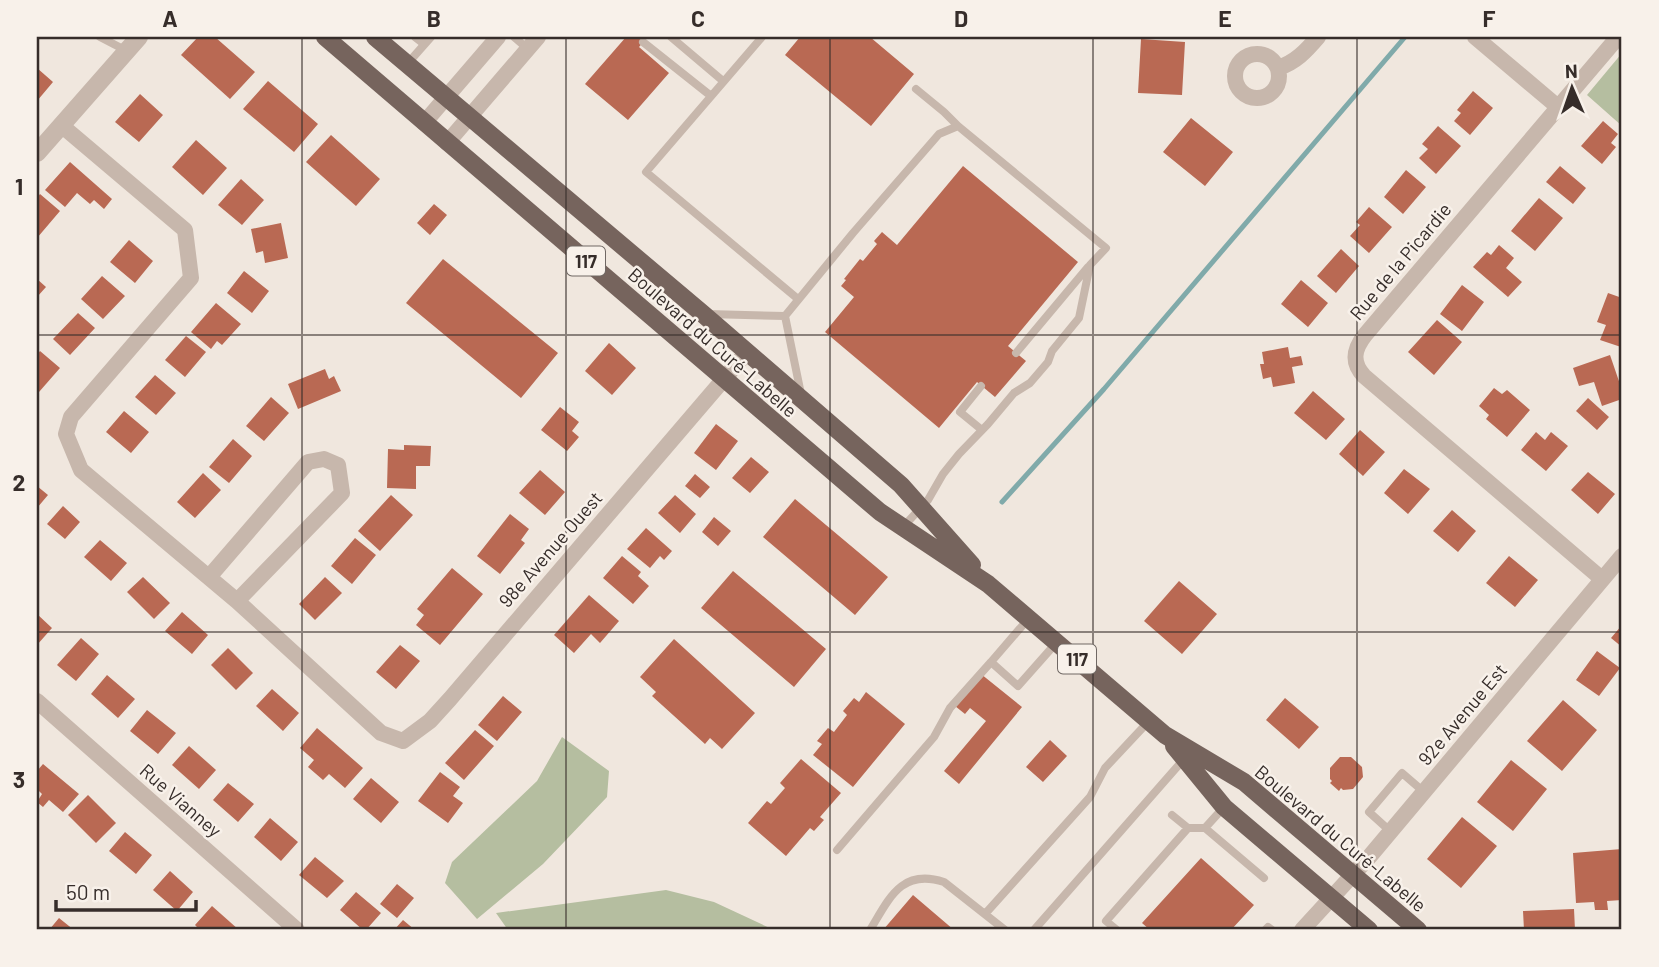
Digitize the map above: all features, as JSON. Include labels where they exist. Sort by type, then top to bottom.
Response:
[{"type":"main road","name":"Boulevard du Curé-Labelle","points":[[324,37],[880,512],[988,583],[1166,735],[1188,755],[1224,807],[1369,930]]},
{"type":"main road","name":"Boulevard du Curé-Labelle","points":[[375,37],[901,485],[988,583]]},
{"type":"main road","name":"Boulevard du Curé-Labelle","points":[[1188,755],[1244,782],[1418,930]]},
{"type":"street","points":[[424,123],[498,37]]},
{"type":"street","points":[[1278,68],[1301,56],[1318,37]]},
{"type":"street","points":[[1475,37],[1558,107]]},
{"type":"street","name":"Rue de la Picardie","points":[[1602,579],[1364,376],[1355,362],[1355,352],[1360,341],[1618,37]]},
{"type":"street","points":[[447,142],[533,43]]},
{"type":"street","points":[[37,153],[133,44]]},
{"type":"street","points":[[61,125],[185,230],[191,278],[71,417],[66,434],[80,470],[237,601],[342,493],[338,465],[324,459],[307,462],[209,577]]},
{"type":"street","name":"98e Avenue Ouest","points":[[237,601],[381,733],[403,741],[430,720],[450,699],[747,352]]},
{"type":"street","name":"92e Avenue Est","points":[[1303,930],[1391,831],[1622,556]]},
{"type":"street","name":"Rue Vianney","points":[[37,701],[297,930]]},
{"type":"lane","points":[[100,37],[133,44]]},
{"type":"lane","points":[[415,37],[424,44]]},
{"type":"lane","points":[[407,64],[431,37]]},
{"type":"lane","points":[[514,37],[533,43]]},
{"type":"lane","points":[[671,37],[723,81]]},
{"type":"lane","points":[[762,37],[646,172],[798,299]]},
{"type":"lane","points":[[643,43],[711,96]]},
{"type":"lane","points":[[916,89],[1106,248],[1016,353]]},
{"type":"lane","points":[[802,400],[785,316],[935,138],[957,126]]},
{"type":"lane","points":[[903,527],[933,494],[943,474],[959,454],[1014,393],[1030,383],[1048,362],[1052,351],[1079,318],[1090,265]]},
{"type":"lane","points":[[702,314],[785,316]]},
{"type":"lane","points":[[981,386],[960,412],[982,430]]},
{"type":"lane","points":[[837,850],[934,737],[950,708],[1029,618]]},
{"type":"lane","points":[[991,662],[1018,686],[1057,642]]},
{"type":"lane","points":[[985,914],[1090,797],[1105,768],[1149,721]]},
{"type":"lane","points":[[1034,930],[1188,755]]},
{"type":"lane","points":[[1391,831],[1369,812],[1402,773],[1424,792]]},
{"type":"lane","points":[[1205,828],[1224,807]]},
{"type":"lane","points":[[1172,815],[1188,828],[1205,828],[1264,878]]},
{"type":"lane","points":[[1117,930],[1106,921],[1188,828]]},
{"type":"lane","points":[[870,930],[896,890],[904,883],[935,879],[944,882],[1005,930]]},
{"type":"lane","points":[[1265,930],[1268,927],[1272,930]]},
{"type":"green space","points":[[1622,53],[1622,126],[1587,95]]},
{"type":"green space","points":[[562,737],[609,771],[607,797],[543,864],[477,919],[445,883],[452,862],[537,781]]},
{"type":"green space","points":[[666,890],[714,902],[774,930],[508,930],[496,913]]},
{"type":"building","points":[[198,37],[215,37],[255,72],[230,99],[181,55]]},
{"type":"building","points":[[626,37],[648,37],[639,47],[669,73],[628,120],[585,84]]},
{"type":"building","points":[[800,37],[870,37],[914,74],[871,126],[785,55]]},
{"type":"building","points":[[1141,39],[1185,42],[1182,95],[1138,93]]},
{"type":"building","points":[[37,68],[53,82],[37,101]]},
{"type":"building","points":[[268,81],[318,124],[294,152],[243,109]]},
{"type":"building","points":[[1473,91],[1493,108],[1470,135],[1454,121],[1461,113],[1457,110]]},
{"type":"building","points":[[140,94],[163,115],[139,142],[115,122]]},
{"type":"building","points":[[1191,118],[1233,152],[1205,186],[1163,152]]},
{"type":"building","points":[[1603,121],[1618,134],[1611,143],[1616,147],[1602,164],[1581,146]]},
{"type":"building","points":[[1438,126],[1461,146],[1436,174],[1419,158],[1428,149],[1422,144]]},
{"type":"building","points":[[331,135],[380,179],[356,206],[306,162]]},
{"type":"building","points":[[196,140],[227,168],[203,195],[172,167]]},
{"type":"building","points":[[70,162],[112,199],[104,209],[94,200],[90,204],[77,193],[65,207],[45,190]]},
{"type":"building","points":[[963,166],[1078,262],[1008,346],[1026,361],[995,397],[977,382],[939,428],[825,332],[854,297],[841,286],[860,259],[863,261],[877,244],[874,241],[882,232],[897,245]]},
{"type":"building","points":[[1560,166],[1586,188],[1573,204],[1546,182]]},
{"type":"building","points":[[1406,170],[1426,187],[1403,214],[1384,197]]},
{"type":"building","points":[[241,179],[264,200],[242,225],[218,205]]},
{"type":"building","points":[[40,194],[60,211],[37,238],[37,198]]},
{"type":"building","points":[[1539,198],[1563,218],[1535,251],[1511,231]]},
{"type":"building","points":[[434,204],[447,215],[430,235],[417,223]]},
{"type":"building","points":[[1369,207],[1392,227],[1369,253],[1350,236],[1360,225],[1356,222]]},
{"type":"building","points":[[281,223],[288,258],[265,263],[263,251],[256,253],[251,229]]},
{"type":"building","points":[[129,240],[153,261],[135,283],[110,262]]},
{"type":"building","points":[[1499,245],[1514,258],[1506,268],[1522,282],[1508,297],[1473,267],[1487,252],[1491,255]]},
{"type":"building","points":[[1341,249],[1359,266],[1336,293],[1317,276]]},
{"type":"building","points":[[443,259],[558,353],[521,398],[406,303]]},
{"type":"building","points":[[244,271],[269,291],[252,313],[227,293]]},
{"type":"building","points":[[102,276],[125,296],[103,319],[81,299]]},
{"type":"building","points":[[37,279],[46,287],[37,297]]},
{"type":"building","points":[[1301,280],[1328,303],[1308,327],[1281,304]]},
{"type":"building","points":[[1462,285],[1484,302],[1462,331],[1440,314]]},
{"type":"building","points":[[1608,293],[1622,298],[1621,347],[1600,340],[1606,325],[1597,322]]},
{"type":"building","points":[[216,303],[241,324],[222,345],[217,341],[211,349],[191,332]]},
{"type":"building","points":[[78,313],[95,328],[70,355],[53,339]]},
{"type":"building","points":[[1437,320],[1462,342],[1434,375],[1408,352]]},
{"type":"building","points":[[186,336],[206,352],[185,377],[165,360]]},
{"type":"building","points":[[609,343],[636,368],[612,395],[585,371]]},
{"type":"building","points":[[1288,347],[1290,358],[1301,356],[1303,365],[1292,367],[1295,383],[1273,387],[1271,377],[1263,379],[1260,364],[1264,364],[1262,352]]},
{"type":"building","points":[[40,351],[60,368],[39,392],[37,355]]},
{"type":"building","points":[[1610,355],[1622,390],[1622,399],[1602,406],[1594,382],[1579,386],[1573,368]]},
{"type":"building","points":[[325,369],[329,379],[334,376],[341,391],[298,409],[288,384]]},
{"type":"building","points":[[155,375],[176,393],[156,415],[135,397]]},
{"type":"building","points":[[1494,388],[1502,394],[1507,390],[1530,410],[1507,437],[1486,419],[1489,415],[1479,406]]},
{"type":"building","points":[[1313,391],[1345,419],[1326,440],[1294,413]]},
{"type":"building","points":[[271,397],[289,413],[264,441],[246,426]]},
{"type":"building","points":[[1588,398],[1609,417],[1597,430],[1576,411]]},
{"type":"building","points":[[560,407],[579,422],[572,431],[579,437],[567,451],[541,430]]},
{"type":"building","points":[[124,411],[149,432],[131,453],[106,432]]},
{"type":"building","points":[[716,424],[738,441],[716,470],[694,453]]},
{"type":"building","points":[[1360,430],[1385,452],[1363,476],[1339,454]]},
{"type":"building","points":[[1536,432],[1545,440],[1551,432],[1568,446],[1546,471],[1521,450]]},
{"type":"building","points":[[233,439],[252,456],[229,483],[209,467]]},
{"type":"building","points":[[404,445],[431,446],[430,466],[416,466],[416,489],[387,488],[388,449],[404,450]]},
{"type":"building","points":[[751,457],[769,472],[750,493],[732,478]]},
{"type":"building","points":[[1404,469],[1430,489],[1408,514],[1384,493]]},
{"type":"building","points":[[540,470],[565,492],[545,515],[519,493]]},
{"type":"building","points":[[1588,472],[1615,494],[1598,514],[1571,490]]},
{"type":"building","points":[[203,473],[221,490],[195,518],[177,502]]},
{"type":"building","points":[[695,474],[710,487],[700,498],[685,486]]},
{"type":"building","points":[[37,486],[48,495],[37,508]]},
{"type":"building","points":[[391,495],[413,515],[380,551],[358,531]]},
{"type":"building","points":[[675,495],[696,514],[680,533],[658,513]]},
{"type":"building","points":[[795,499],[888,577],[855,615],[763,537]]},
{"type":"building","points":[[63,506],[80,522],[65,539],[47,524]]},
{"type":"building","points":[[1452,510],[1476,531],[1458,552],[1433,531]]},
{"type":"building","points":[[510,514],[529,529],[521,540],[525,543],[500,574],[477,556]]},
{"type":"building","points":[[714,517],[731,531],[718,546],[702,532]]},
{"type":"building","points":[[646,528],[672,551],[664,560],[660,556],[650,568],[627,549]]},
{"type":"building","points":[[355,538],[376,555],[352,584],[331,566]]},
{"type":"building","points":[[100,540],[127,563],[111,581],[84,557]]},
{"type":"building","points":[[622,556],[641,572],[638,576],[649,586],[633,604],[603,578]]},
{"type":"building","points":[[1509,556],[1538,580],[1515,607],[1486,583]]},
{"type":"building","points":[[452,568],[483,594],[440,645],[416,625],[424,615],[417,609]]},
{"type":"building","points":[[733,571],[826,649],[794,687],[701,608]]},
{"type":"building","points":[[143,577],[170,603],[154,619],[127,592]]},
{"type":"building","points":[[325,577],[342,593],[315,620],[299,604]]},
{"type":"building","points":[[1179,581],[1217,614],[1182,654],[1144,621]]},
{"type":"building","points":[[589,595],[619,621],[600,643],[591,634],[574,653],[554,635]]},
{"type":"building","points":[[182,612],[208,635],[192,654],[165,631]]},
{"type":"building","points":[[37,614],[52,628],[37,645]]},
{"type":"building","points":[[1622,625],[1622,647],[1611,638]]},
{"type":"building","points":[[81,638],[99,654],[76,681],[57,665]]},
{"type":"building","points":[[674,639],[755,713],[722,749],[710,738],[705,744],[652,696],[656,692],[640,677]]},
{"type":"building","points":[[400,645],[420,661],[396,689],[376,672]]},
{"type":"building","points":[[228,648],[253,673],[236,690],[211,665]]},
{"type":"building","points":[[1597,651],[1620,668],[1599,696],[1576,680]]},
{"type":"building","points":[[981,674],[1022,707],[959,784],[944,771],[986,721],[970,708],[965,714],[955,706]]},
{"type":"building","points":[[107,675],[135,699],[118,718],[91,694]]},
{"type":"building","points":[[272,689],[299,713],[283,731],[256,706]]},
{"type":"building","points":[[866,692],[905,724],[853,787],[813,755],[822,744],[817,741],[828,728],[834,732],[847,715],[843,711],[854,698],[859,702]]},
{"type":"building","points":[[503,696],[522,712],[497,741],[478,725]]},
{"type":"building","points":[[1285,698],[1319,727],[1299,749],[1266,720]]},
{"type":"building","points":[[1563,700],[1597,730],[1562,771],[1527,741]]},
{"type":"building","points":[[147,710],[176,733],[158,754],[130,731]]},
{"type":"building","points":[[317,728],[363,768],[345,788],[329,774],[323,780],[308,767],[314,760],[300,748]]},
{"type":"building","points":[[475,730],[494,746],[464,780],[445,763]]},
{"type":"building","points":[[1050,740],[1067,756],[1043,782],[1026,767]]},
{"type":"building","points":[[189,746],[216,770],[199,789],[172,765]]},
{"type":"building","points":[[1340,757],[1351,757],[1362,767],[1363,777],[1353,789],[1341,788],[1339,791],[1330,783],[1330,768]]},
{"type":"building","points":[[801,759],[841,793],[820,817],[824,820],[814,831],[810,828],[786,856],[748,823],[767,801],[771,804],[785,788],[780,783]]},
{"type":"building","points":[[1511,760],[1547,789],[1513,831],[1477,802]]},
{"type":"building","points":[[43,764],[79,794],[63,812],[49,800],[43,807],[37,802],[42,794],[37,789],[37,771]]},
{"type":"building","points":[[440,772],[460,787],[453,796],[463,803],[448,823],[418,801]]},
{"type":"building","points":[[371,778],[399,802],[381,823],[353,799]]},
{"type":"building","points":[[228,783],[254,804],[238,822],[213,800]]},
{"type":"building","points":[[88,795],[116,823],[96,843],[68,815]]},
{"type":"building","points":[[1462,817],[1497,846],[1461,888],[1427,859]]},
{"type":"building","points":[[270,818],[298,842],[281,861],[254,837]]},
{"type":"building","points":[[125,832],[152,855],[136,874],[109,851]]},
{"type":"building","points":[[1622,849],[1622,900],[1607,901],[1608,910],[1595,910],[1594,902],[1576,903],[1573,853]]},
{"type":"building","points":[[315,857],[344,881],[327,898],[299,875]]},
{"type":"building","points":[[1201,858],[1254,905],[1231,930],[1150,930],[1142,923]]},
{"type":"building","points":[[170,871],[193,892],[177,911],[153,890]]},
{"type":"building","points":[[397,884],[414,898],[397,918],[380,904]]},
{"type":"building","points":[[356,892],[381,913],[366,930],[340,910]]},
{"type":"building","points":[[913,895],[954,930],[883,930]]},
{"type":"building","points":[[212,906],[239,930],[200,930],[195,925]]},
{"type":"building","points":[[1574,909],[1575,930],[1524,930],[1523,911]]},
{"type":"building","points":[[59,918],[74,930],[49,930]]},
{"type":"building","points":[[403,920],[415,930],[394,930]]},
{"type":"waterway","points":[[1002,502],[1104,389],[1405,37]]}]
